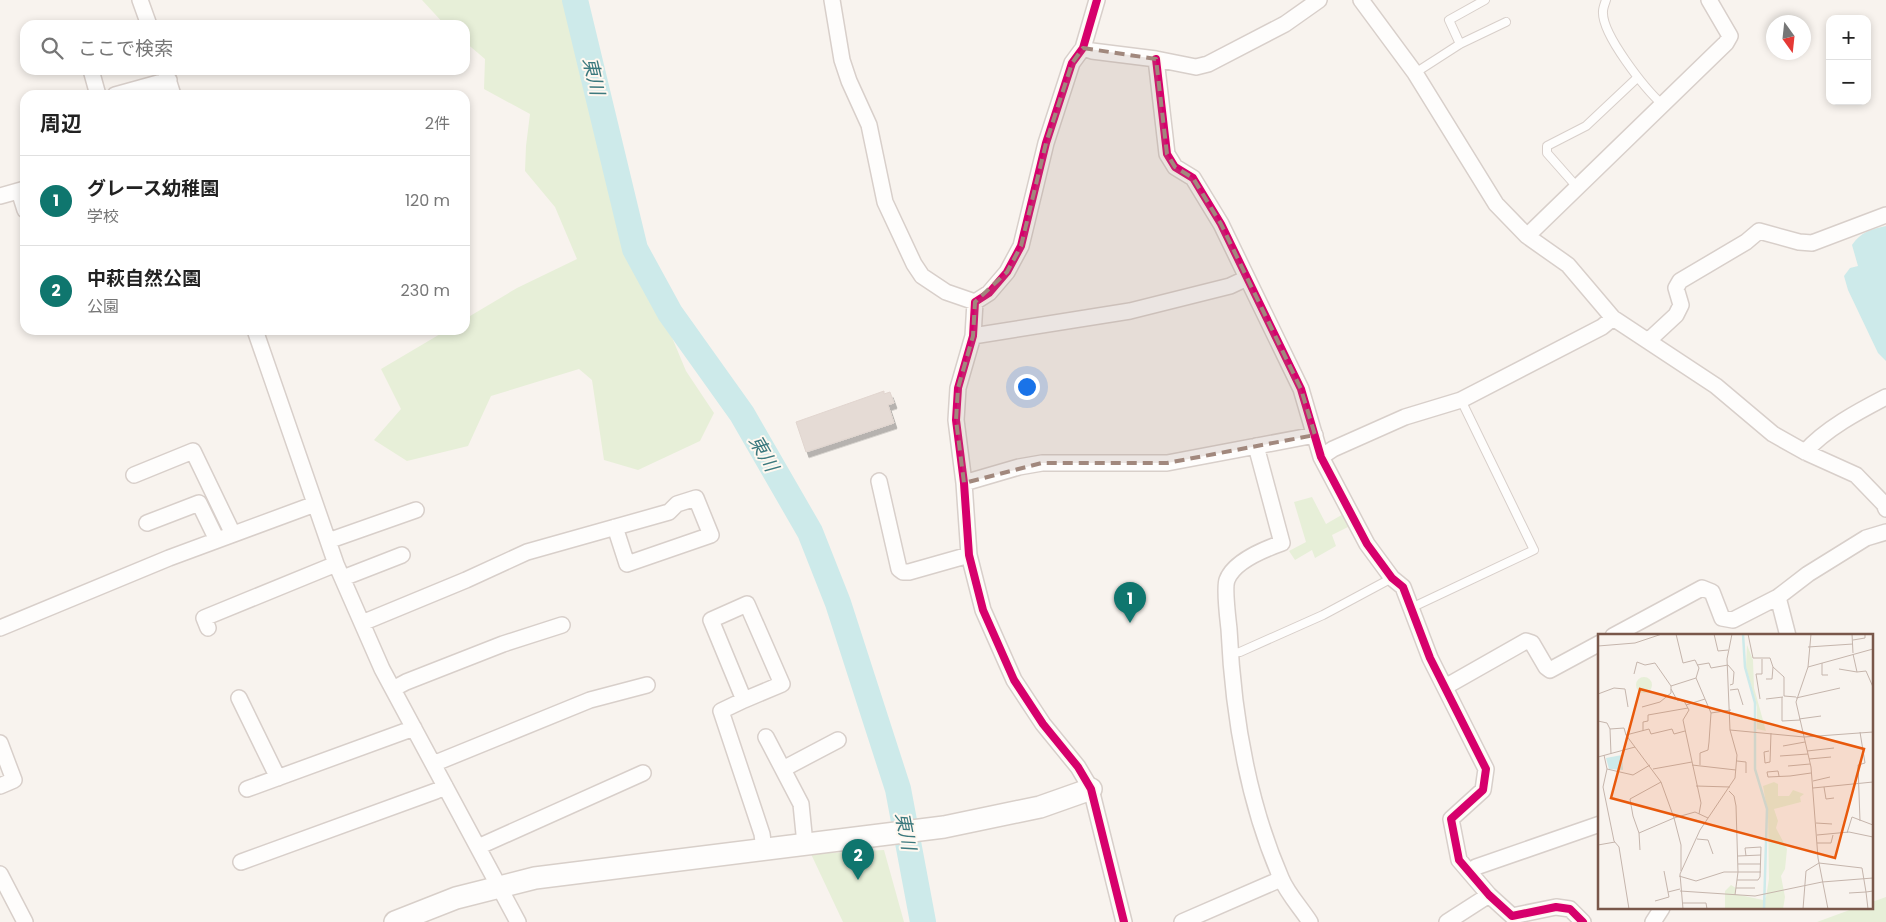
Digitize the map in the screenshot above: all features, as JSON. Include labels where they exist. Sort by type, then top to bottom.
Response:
[{"type":"street","points":[[140,0],[147,20]]},
{"type":"street","points":[[832,0],[842,60],[849,81],[869,125],[885,202],[914,264],[922,276],[946,292],[975,302]]},
{"type":"street","points":[[975,302],[989,293],[1007,272],[1021,246],[1046,143],[1072,63],[1083,48],[1097,0]]},
{"type":"street","points":[[1083,48],[1196,67],[1208,64],[1284,24],[1319,0]]},
{"type":"street","points":[[1361,0],[1415,73],[1496,204],[1527,236],[1568,265],[1613,318],[1716,386],[1773,434],[1805,452],[1856,475],[1884,504],[1886,509]]},
{"type":"street","points":[[1527,236],[1726,43],[1730,36],[1709,0]]},
{"type":"street","points":[[1156,59],[1167,154],[1175,167],[1193,178],[1221,224],[1301,390],[1321,457],[1367,544],[1392,578],[1403,587],[1430,658],[1486,769],[1483,790],[1451,820],[1459,860],[1488,895],[1512,916],[1556,907],[1570,909],[1583,922]]},
{"type":"street","points":[[92,75],[97,90]]},
{"type":"street","points":[[128,90],[167,75],[172,90]]},
{"type":"street","points":[[0,196],[20,191]]},
{"type":"street","points":[[1648,341],[1676,315],[1681,305],[1676,288],[1680,281],[1746,242],[1759,231],[1799,242],[1812,243],[1886,215]]},
{"type":"street","points":[[973,336],[1130,310],[1230,286],[1247,278]]},
{"type":"street","points":[[975,302],[973,336],[958,388],[956,420],[964,483],[969,556],[983,610],[1014,680],[1043,724],[1078,767],[1091,789],[1124,922]]},
{"type":"street","points":[[1321,457],[1333,449],[1405,417],[1461,400],[1602,328],[1613,318]]},
{"type":"street","points":[[257,335],[284,408],[336,564],[362,623],[393,689],[518,922]]},
{"type":"street","points":[[1805,452],[1812,443],[1886,397]]},
{"type":"street","points":[[964,483],[1019,467],[1042,463],[1167,463],[1315,435]]},
{"type":"street","points":[[1256,446],[1282,543],[1259,551],[1233,571],[1226,581],[1236,720],[1257,810],[1281,879],[1310,922]]},
{"type":"street","points":[[134,475],[193,451],[233,534]]},
{"type":"street","points":[[879,481],[899,569],[909,572],[969,556]]},
{"type":"street","points":[[362,623],[466,580],[527,552],[669,512],[677,504],[696,498],[712,535],[627,564],[615,528]]},
{"type":"street","points":[[147,523],[199,503],[217,540]]},
{"type":"street","points":[[0,628],[169,558],[315,504]]},
{"type":"street","points":[[328,542],[416,510]]},
{"type":"street","points":[[1617,634],[1702,588],[1712,592],[1722,618],[1733,620],[1778,597],[1808,574],[1866,538],[1886,532]]},
{"type":"street","points":[[343,578],[402,555]]},
{"type":"street","points":[[208,628],[204,618],[336,564]]},
{"type":"street","points":[[1778,597],[1787,634]]},
{"type":"street","points":[[744,700],[711,620],[748,604],[782,684],[721,711],[762,834],[764,850]]},
{"type":"street","points":[[393,689],[406,682],[503,644],[562,625]]},
{"type":"street","points":[[1445,687],[1526,641],[1532,643],[1546,667],[1550,670],[1598,644]]},
{"type":"street","points":[[433,764],[590,700],[647,684]]},
{"type":"street","points":[[239,698],[278,778]]},
{"type":"street","points":[[247,789],[414,728]]},
{"type":"street","points":[[766,737],[801,804],[805,844]]},
{"type":"street","points":[[783,769],[838,740]]},
{"type":"street","points":[[0,743],[14,780],[0,786]]},
{"type":"street","points":[[478,847],[643,773]]},
{"type":"street","points":[[241,862],[436,792],[446,786]]},
{"type":"street","points":[[395,922],[456,898],[536,878],[944,827],[1040,807],[1091,789]]},
{"type":"street","points":[[1470,872],[1476,867],[1598,825]]},
{"type":"street","points":[[0,874],[24,922]]},
{"type":"street","points":[[1182,922],[1281,879]]},
{"type":"street","points":[[1447,922],[1488,895]]},
{"type":"street","points":[[1654,922],[1661,910]]},
{"type":"lane","points":[[1460,44],[1449,20],[1485,0]]},
{"type":"lane","points":[[1606,0],[1603,12],[1604,21],[1622,56],[1637,78],[1662,105]]},
{"type":"lane","points":[[1415,73],[1460,44],[1506,22]]},
{"type":"lane","points":[[1577,187],[1547,153],[1547,146],[1586,126],[1637,78]]},
{"type":"lane","points":[[1410,608],[1534,550],[1461,400]]},
{"type":"lane","points":[[1230,653],[1240,652],[1323,615],[1392,578]]},
{"type":"highlighted area","points":[[1083,48],[1156,59],[1167,154],[1175,167],[1193,178],[1221,224],[1301,389],[1315,435],[1167,463],[1042,463],[964,483],[956,420],[958,388],[973,336],[975,302],[1007,272],[1021,246],[1046,143],[1072,63]]},
{"type":"green space","points":[[422,0],[563,0],[616,203],[686,371],[714,413],[700,441],[638,470],[604,460],[592,380],[579,369],[491,396],[468,446],[407,461],[374,440],[401,409],[381,369],[439,335],[470,335],[470,316],[517,288],[577,259],[555,207],[525,171],[530,114],[484,89],[485,59],[470,46],[470,20],[440,20]]},
{"type":"green space","points":[[1312,497],[1326,524],[1345,513],[1352,525],[1332,535],[1336,546],[1315,558],[1312,550],[1295,560],[1289,551],[1306,542],[1294,502]]},
{"type":"green space","points":[[884,850],[904,922],[843,922],[811,854]]},
{"type":"green space","points":[[1886,897],[1886,922],[1817,922],[1850,910],[1874,910],[1874,901]]},
{"type":"water","points":[[1886,226],[1886,361],[1878,353],[1848,290],[1844,276],[1850,268],[1858,266],[1852,245],[1855,241],[1867,232]]},
{"type":"building","points":[[884,391],[884,394],[890,392],[894,403],[888,405],[894,423],[806,452],[796,422]]},
{"type":"waterway","name":"東川","points":[[575,0],[635,249],[670,313],[742,414],[810,532],[838,603],[898,789],[923,922]]},
{"type":"cycle path","points":[[1097,0],[1083,48],[1072,63],[1046,143],[1021,246],[1007,272],[989,293],[975,302],[973,336],[958,388],[956,420],[964,483],[969,555],[983,610],[1014,680],[1043,724],[1078,767],[1091,789],[1124,922]]},
{"type":"cycle path","points":[[1156,59],[1167,154],[1175,167],[1193,178],[1221,224],[1301,389],[1321,457],[1367,544],[1392,578],[1403,587],[1430,658],[1486,769],[1483,790],[1451,819],[1459,860],[1489,895],[1512,916],[1556,907],[1570,909],[1583,922]]},
{"type":"place","name":"グレース幼稚園","points":[[1130,623]]},
{"type":"place","name":"中萩自然公園","points":[[858,880]]}]
